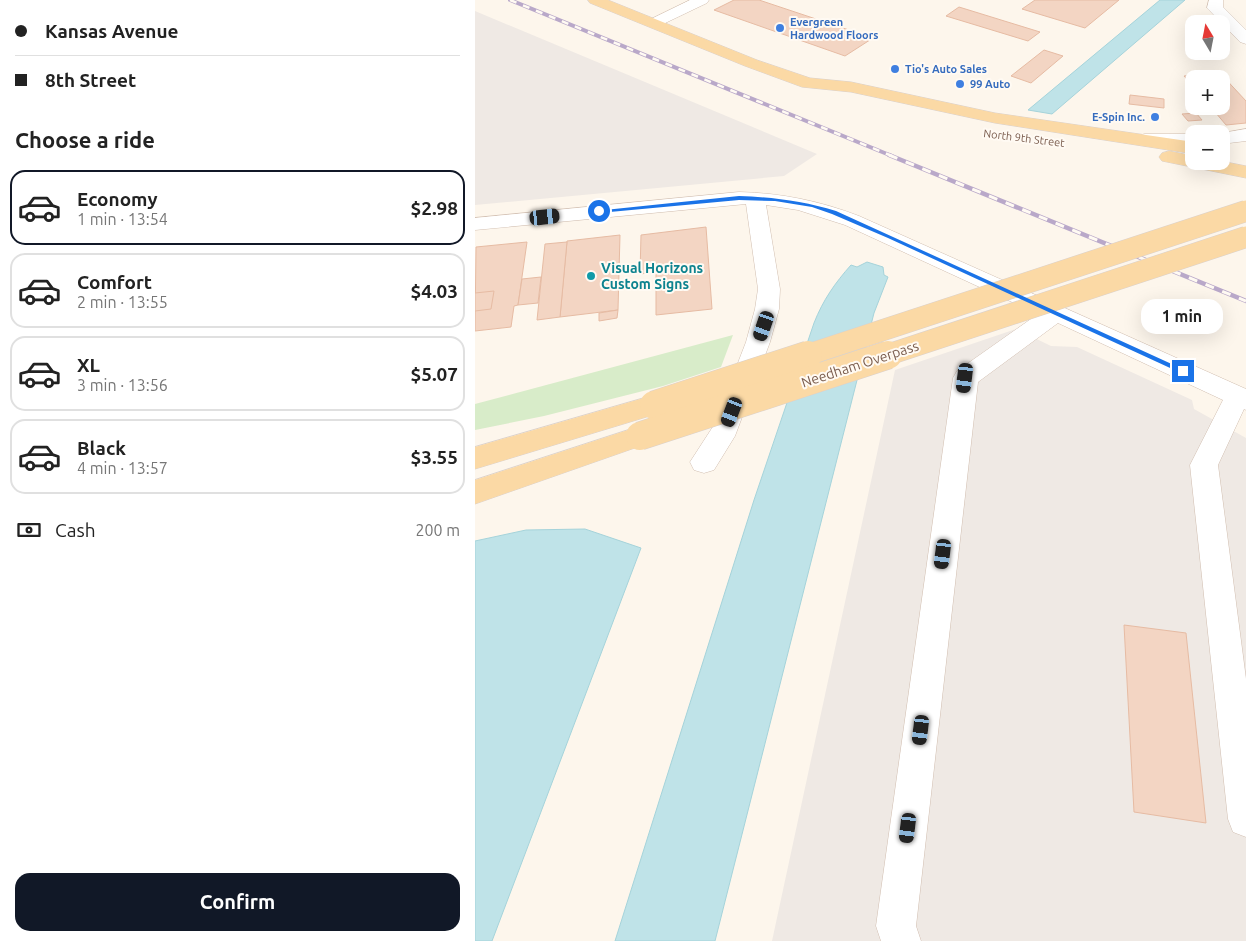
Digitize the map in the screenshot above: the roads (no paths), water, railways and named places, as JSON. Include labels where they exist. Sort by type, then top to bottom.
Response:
[{"type":"main road","name":"North 9th Street","points":[[595,0],[751,63],[809,83],[851,86],[995,118],[1185,147]]},
{"type":"main road","name":"North 9th Street","points":[[809,83],[827,98],[884,112]]},
{"type":"main road","name":"North 9th Street","points":[[978,132],[1181,159],[1246,172]]},
{"type":"main road","points":[[1230,157],[1246,161]]},
{"type":"main road","name":"Needham Overpass","points":[[475,458],[654,405],[1246,211]]},
{"type":"main road","name":"Needham Overpass","points":[[475,492],[1246,237]]},
{"type":"main road","points":[[475,442],[483,440],[523,444]]},
{"type":"street","points":[[654,23],[702,0]]},
{"type":"street","points":[[1216,0],[1215,8],[1246,38]]},
{"type":"street","points":[[1230,137],[1246,136]]},
{"type":"street","points":[[1144,140],[1185,140]]},
{"type":"street","points":[[703,462],[725,429],[758,342],[767,309],[769,289],[767,270],[755,198]]},
{"type":"street","points":[[475,224],[722,199],[755,198],[793,201],[834,212],[1242,398],[1204,465],[1246,819]]},
{"type":"street","points":[[901,941],[896,926],[965,378],[1056,313]]},
{"type":"water","points":[[1160,0],[1185,0],[1052,114],[1028,110]]},
{"type":"water","points":[[867,262],[883,267],[884,275],[888,277],[874,313],[715,941],[615,941],[754,500],[814,323],[830,292],[851,265],[857,267]]},
{"type":"water","points":[[585,529],[641,548],[492,941],[475,941],[475,541],[526,530]]},
{"type":"railway","points":[[510,0],[892,156]]},
{"type":"railway","points":[[889,155],[1246,301]]},
{"type":"place","name":"Evergreen Hardwood Floors","points":[[780,28]]},
{"type":"place","name":"Tio's Auto Sales","points":[[895,69]]},
{"type":"place","name":"99 Auto","points":[[960,84]]},
{"type":"place","name":"E-Spin Inc.","points":[[1155,117]]},
{"type":"place","name":"Visual Horizons Custom Signs","points":[[591,276]]}]
